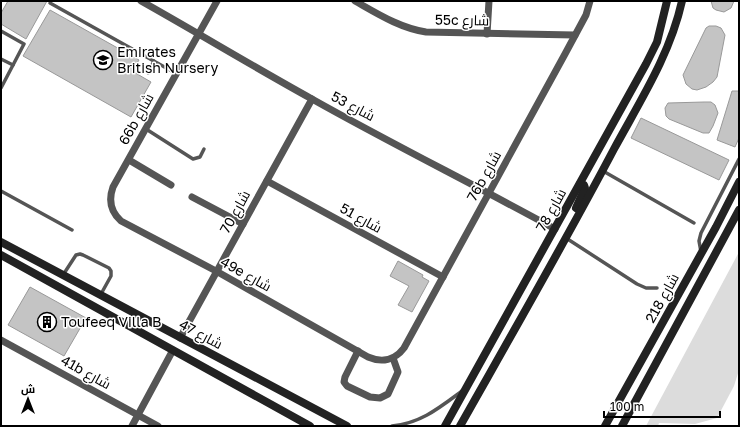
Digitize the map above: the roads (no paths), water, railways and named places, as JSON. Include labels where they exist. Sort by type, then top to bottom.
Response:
[{"type":"street","name":"شارع 53","points":[[141,1],[312,99],[555,229]]},
{"type":"street","name":"66b شارع","points":[[113,187],[217,1]]},
{"type":"street","name":"55c شارع","points":[[356,1],[395,23],[410,29],[434,33],[575,35]]},
{"type":"street","points":[[487,34],[489,1]]},
{"type":"street","name":"76b شارع","points":[[393,358],[404,348],[490,193],[586,15],[590,1]]},
{"type":"street","name":"شارع 78","points":[[444,426],[646,64],[656,42],[667,1]]},
{"type":"street","name":"شارع 78","points":[[460,426],[603,171],[664,56],[676,25],[682,1]]},
{"type":"street","points":[[614,148],[610,147],[609,142],[627,106],[630,94]]},
{"type":"street","name":"شارع 70","points":[[180,338],[312,99]]},
{"type":"street","points":[[129,160],[171,185]]},
{"type":"street","name":"شارع 51","points":[[267,180],[443,277]]},
{"type":"street","name":"شارع 218","points":[[605,426],[701,254],[739,182]]},
{"type":"street","points":[[576,219],[576,209],[585,188],[584,184],[580,184]]},
{"type":"street","name":"49e شارع","points":[[113,187],[111,193],[111,206],[117,217],[122,221],[216,271],[368,357],[378,360],[393,358]]},
{"type":"street","points":[[192,197],[243,224]]},
{"type":"street","points":[[622,426],[739,210]]},
{"type":"street","name":"شارع 47","points":[[1,242],[347,426]]},
{"type":"street","name":"شارع 47","points":[[1,255],[310,426]]},
{"type":"street","name":"41b شارع","points":[[1,340],[158,426]]},
{"type":"street","points":[[132,426],[173,350]]},
{"type":"street","points":[[358,351],[344,382],[348,386],[373,398],[383,398],[388,394],[398,372],[393,358]]},
{"type":"lane","points":[[50,2],[177,74]]},
{"type":"lane","points":[[1,31],[24,44],[1,88]]},
{"type":"lane","points":[[1,59],[13,65]]},
{"type":"lane","points":[[148,73],[154,61]]},
{"type":"lane","points":[[146,129],[193,159],[200,156],[204,149]]},
{"type":"lane","points":[[701,254],[699,245],[701,233],[739,159]]},
{"type":"lane","points":[[603,171],[694,223]]},
{"type":"lane","points":[[1,191],[72,230]]},
{"type":"lane","points":[[565,238],[637,284],[646,288],[657,288]]},
{"type":"lane","points":[[63,275],[75,256],[80,254],[109,268],[112,274],[101,295]]},
{"type":"lane","points":[[392,426],[419,420],[431,414],[466,388]]},
{"type":"place","name":"Emirates British Nursery","points":[[103,60]]},
{"type":"place","name":"Toufeeq Villa B","points":[[47,322]]}]
